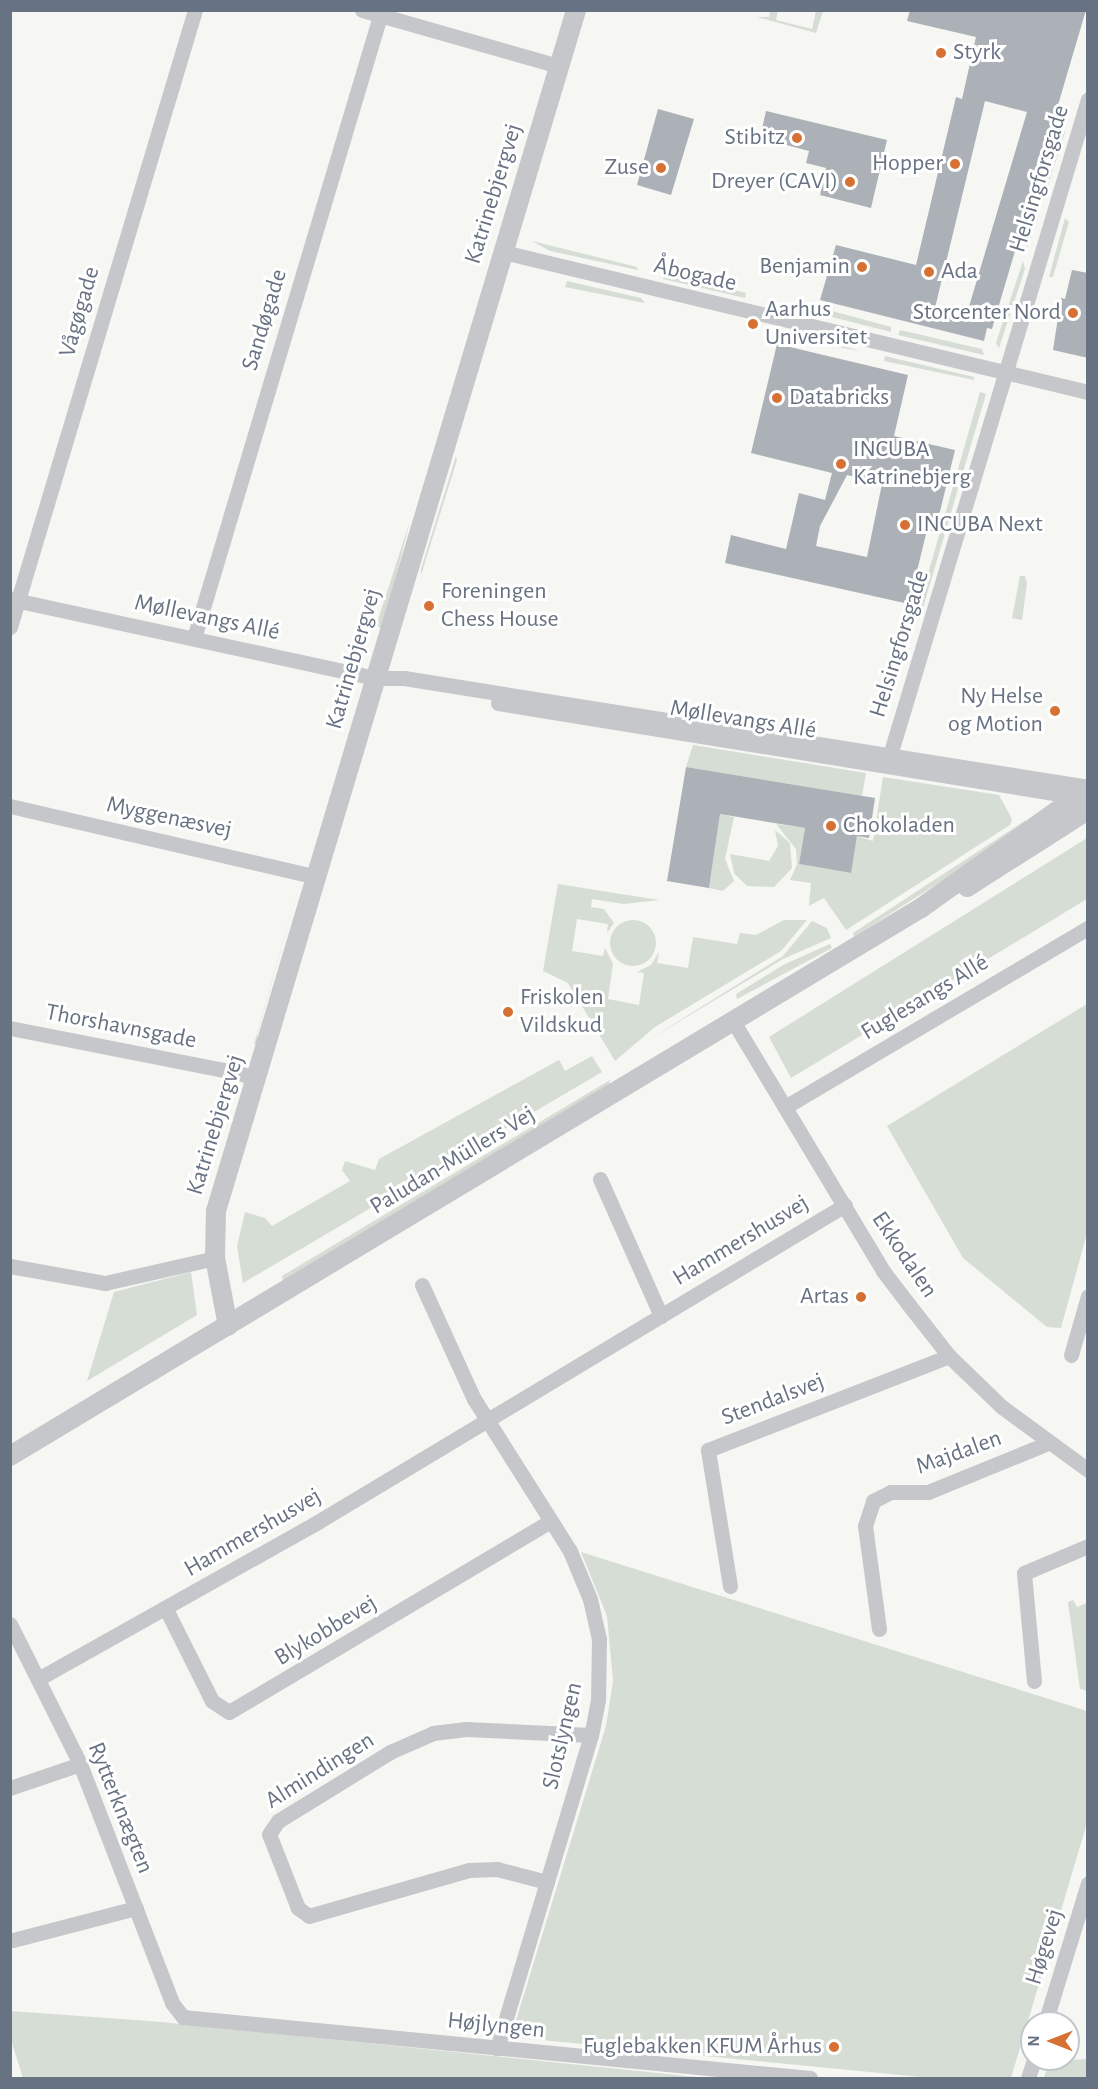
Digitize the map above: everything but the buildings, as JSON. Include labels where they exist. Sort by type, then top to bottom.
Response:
[{"type":"street","name":"Vågøgade","points":[[10,627],[15,599],[195,10]]},
{"type":"street","points":[[362,10],[560,66]]},
{"type":"street","name":"Katrinebjergvej","points":[[228,1326],[215,1258],[216,1211],[257,1080],[301,871],[384,680],[503,252],[576,10]]},
{"type":"street","name":"Sandøgade","points":[[194,638],[380,16]]},
{"type":"street","name":"Helsingforsgade","points":[[890,755],[1088,99]]},
{"type":"street","name":"Åbogade","points":[[503,252],[1088,392]]},
{"type":"street","name":"Møllevangs Allé","points":[[15,599],[384,680],[403,688],[1085,796]]},
{"type":"street","name":"Møllevangs Allé","points":[[384,680],[404,678],[890,755],[1085,796]]},
{"type":"street","name":"Paludan-Müllers Vej","points":[[10,1456],[921,909],[1085,796]]},
{"type":"street","name":"Myggenæsvej","points":[[10,806],[301,871]]},
{"type":"street","name":"Fuglesangs Allé","points":[[785,1107],[1088,928]]},
{"type":"street","name":"Ekkodalen","points":[[733,1021],[883,1271],[949,1356],[1048,1443],[1088,1470]]},
{"type":"street","name":"Thorshavnsgade","points":[[10,1028],[240,1073],[257,1080]]},
{"type":"street","name":"Hammershusvej","points":[[600,1179],[661,1316]]},
{"type":"street","name":"Hammershusvej","points":[[38,1679],[166,1609],[845,1205]]},
{"type":"street","points":[[10,1266],[105,1282],[215,1258]]},
{"type":"street","points":[[422,1285],[487,1417]]},
{"type":"street","points":[[1071,1355],[1088,1296]]},
{"type":"street","name":"Stendalsvej","points":[[730,1586],[708,1450],[949,1356]]},
{"type":"street","name":"Slotslyngen","points":[[487,1417],[578,1569],[597,1626],[601,1670],[591,1735],[497,2048]]},
{"type":"street","name":"Majdalen","points":[[879,1629],[865,1526],[873,1501],[891,1492],[928,1492],[1048,1443]]},
{"type":"street","name":"Blykobbevej","points":[[166,1609],[212,1701],[230,1712],[551,1521]]},
{"type":"street","points":[[1034,1682],[1024,1573],[1088,1546]]},
{"type":"street","name":"Rytterknægten","points":[[10,1624],[80,1764],[178,2014]]},
{"type":"street","name":"Almindingen","points":[[547,1882],[497,1869],[469,1870],[309,1916],[298,1908],[269,1834],[273,1825],[308,1802],[390,1752],[433,1733],[466,1729],[591,1735]]},
{"type":"street","points":[[10,1788],[80,1764]]},
{"type":"street","name":"Høgevej","points":[[1049,2011],[1088,1883]]},
{"type":"street","points":[[13,1940],[136,1908]]},
{"type":"street","name":"Højlyngen","points":[[178,2014],[188,2019],[810,2079]]},
{"type":"shaded area","points":[[770,11],[778,11],[776,20],[812,29],[816,11],[823,11],[816,33],[757,17],[769,17]]},
{"type":"shaded area","points":[[1061,128],[1065,132],[1028,248],[1026,244]]},
{"type":"shaded area","points":[[1065,218],[1069,222],[1053,277],[1049,277]]},
{"type":"shaded area","points":[[532,241],[637,267],[638,270],[550,251]]},
{"type":"shaded area","points":[[1023,261],[1025,269],[999,348],[996,343]]},
{"type":"shaded area","points":[[665,274],[746,293],[745,298],[663,279]]},
{"type":"shaded area","points":[[567,281],[641,298],[645,303],[565,287]]},
{"type":"shaded area","points":[[821,308],[891,327],[891,332],[816,313]]},
{"type":"shaded area","points":[[900,330],[982,349],[984,355],[898,335]]},
{"type":"shaded area","points":[[780,334],[799,335],[861,351],[782,338]]},
{"type":"shaded area","points":[[885,356],[974,377],[974,380],[884,361]]},
{"type":"shaded area","points":[[980,392],[986,394],[920,618],[916,616]]},
{"type":"shaded area","points":[[456,456],[457,460],[421,575],[421,569]]},
{"type":"shaded area","points":[[410,521],[383,628],[379,627],[376,626]]},
{"type":"shaded area","points":[[1020,576],[1025,576],[1027,583],[1022,620],[1012,618]]},
{"type":"shaded area","points":[[693,745],[866,773],[862,796],[686,767]]},
{"type":"shaded area","points":[[883,777],[999,795],[1012,819],[1010,825],[846,930],[824,898],[809,906],[811,883],[790,880],[797,864],[796,849],[776,824],[805,828],[799,864],[850,873],[857,836],[873,841]]},
{"type":"shaded area","points":[[720,814],[734,817],[725,859],[734,881],[723,891],[709,888]]},
{"type":"shaded area","points":[[1026,820],[1018,832],[854,937],[853,933]]},
{"type":"shaded area","points":[[775,830],[790,843],[792,868],[774,887],[747,886],[734,873],[730,854],[769,861],[778,846]]},
{"type":"shaded area","points":[[1087,838],[1087,899],[791,1078],[769,1037]]},
{"type":"shaded area","points":[[300,882],[257,1035],[259,1045],[254,1044]]},
{"type":"shaded area","points":[[558,884],[659,900],[624,904],[592,899],[591,907],[604,909],[614,923],[607,933],[608,924],[577,919],[572,951],[603,956],[605,948],[613,964],[608,999],[639,1005],[644,973],[637,972],[651,965],[659,952],[657,963],[688,968],[693,937],[737,944],[740,933],[756,935],[784,920],[807,920],[781,951],[655,1027],[615,1061],[568,983],[543,971]]},
{"type":"shaded area","points":[[633,920],[649,927],[656,943],[649,959],[633,966],[617,959],[610,943],[617,927]]},
{"type":"shaded area","points":[[812,921],[827,928],[831,938],[783,959],[645,1042],[783,956]]},
{"type":"shaded area","points":[[830,944],[832,948],[737,999],[736,994],[783,965]]},
{"type":"shaded area","points":[[1087,1004],[1087,1233],[1061,1328],[1047,1327],[963,1258],[887,1126]]},
{"type":"shaded area","points":[[592,1056],[602,1072],[243,1283],[237,1246],[245,1212],[265,1218],[272,1226],[350,1181],[342,1170],[345,1161],[375,1170],[379,1159],[559,1060],[565,1071]]},
{"type":"shaded area","points":[[610,1080],[609,1086],[283,1281],[282,1276]]},
{"type":"shaded area","points":[[191,1272],[197,1315],[87,1381],[114,1292]]},
{"type":"shaded area","points":[[581,1552],[1087,1711],[1087,1823],[1031,2011],[1020,2011],[1020,2048],[1011,2078],[931,2078],[521,2038],[514,2027],[606,1726],[613,1681],[607,1616]]},
{"type":"shaded area","points":[[1073,1600],[1077,1607],[1087,1603],[1087,1691],[1080,1689],[1068,1602]]},
{"type":"shaded area","points":[[10,2011],[162,2022],[706,2078],[23,2078],[11,2040]]},
{"type":"shaded area","points":[[1080,2059],[1087,2059],[1087,2078],[1044,2078],[1046,2071],[1080,2071]]},
{"type":"place","name":"Styrk","points":[[941,53]]},
{"type":"place","name":"Stibitz","points":[[797,138]]},
{"type":"place","name":"Hopper","points":[[955,164]]},
{"type":"place","name":"Zuse","points":[[661,168]]},
{"type":"place","name":"Dreyer (CAVI)","points":[[850,182]]},
{"type":"place","name":"Benjamin","points":[[862,267]]},
{"type":"place","name":"Ada","points":[[929,272]]},
{"type":"place","name":"Storcenter Nord","points":[[1073,313]]},
{"type":"place","name":"Aarhus Universitet","points":[[753,324]]},
{"type":"place","name":"Databricks","points":[[777,398]]},
{"type":"place","name":"INCUBA Katrinebjerg","points":[[841,464]]},
{"type":"place","name":"INCUBA Next","points":[[905,525]]},
{"type":"place","name":"Foreningen Chess House","points":[[429,606]]},
{"type":"place","name":"Ny Helse og Motion","points":[[1055,711]]},
{"type":"place","name":"Chokoladen","points":[[831,826]]},
{"type":"place","name":"Friskolen Vildskud","points":[[508,1012]]},
{"type":"place","name":"Artas","points":[[861,1297]]},
{"type":"place","name":"Fuglebakken KFUM Århus","points":[[834,2047]]}]
